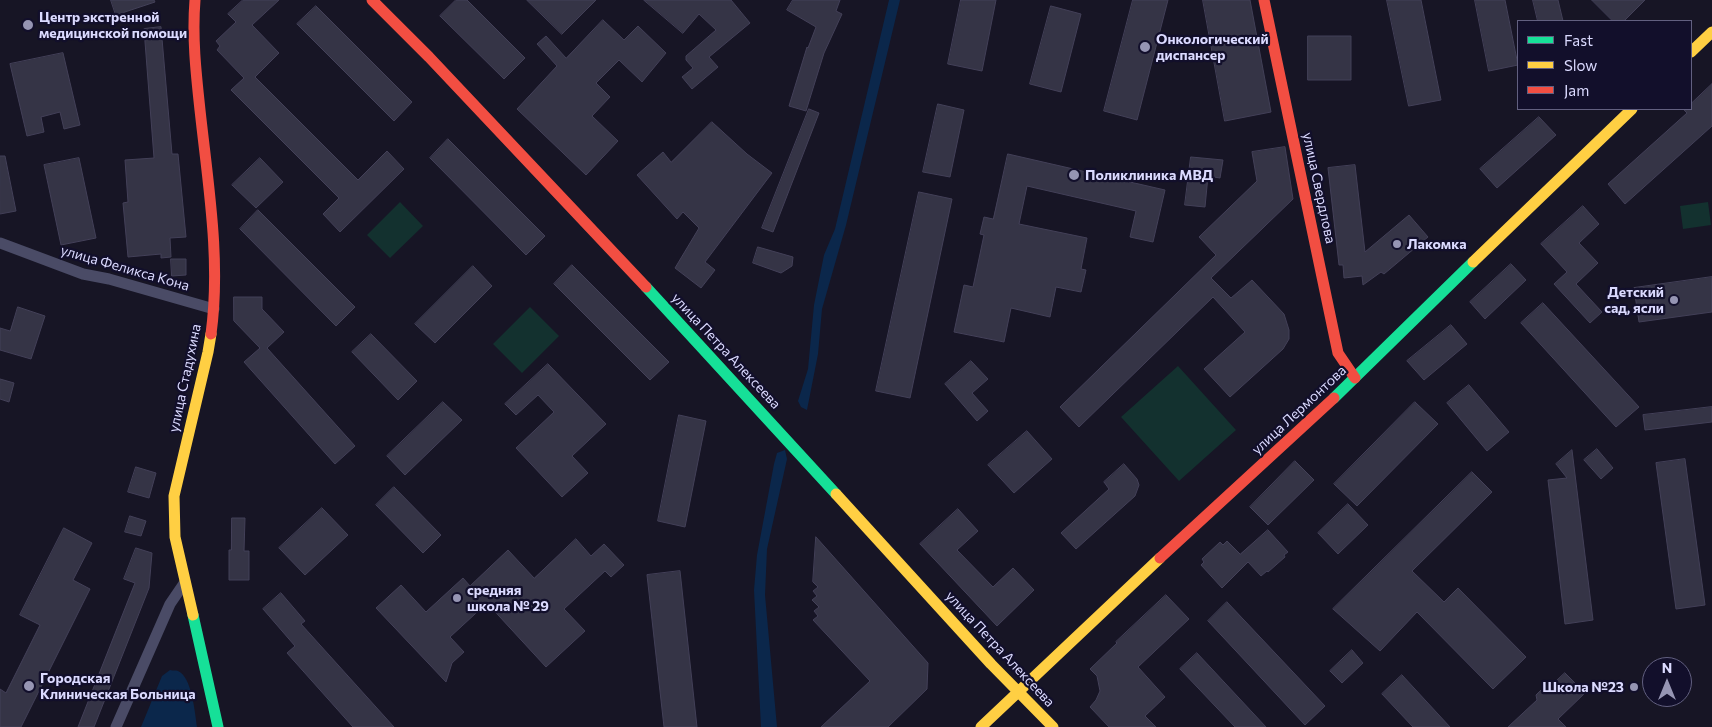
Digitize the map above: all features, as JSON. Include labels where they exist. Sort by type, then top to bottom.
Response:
[{"type":"street","name":"улица Стадухина","points":[[195,0],[193,22],[195,67],[211,214],[215,278],[214,309],[208,352],[174,496],[175,537],[218,727]]},
{"type":"street","name":"улица Петра Алексеева","points":[[372,0],[429,57],[689,332],[991,664],[1052,727]]},
{"type":"street","name":"улица Свердлова","points":[[1264,0],[1338,353],[1355,378]]},
{"type":"street","points":[[1692,51],[1712,32]]},
{"type":"street","name":"улица Лермонтова","points":[[981,727],[1107,607],[1355,378],[1631,110]]},
{"type":"street","name":"улица Феликса Кона","points":[[0,243],[83,274],[109,279],[214,309]]},
{"type":"street","points":[[116,727],[170,604],[185,582]]},
{"type":"green space","points":[[400,202],[423,226],[390,258],[367,235]]},
{"type":"green space","points":[[1708,202],[1711,225],[1683,229],[1680,206]]},
{"type":"green space","points":[[530,307],[559,336],[522,373],[493,344]]},
{"type":"green space","points":[[1178,366],[1236,430],[1179,481],[1121,417]]},
{"type":"water","points":[[889,0],[900,0],[846,225],[822,309],[818,354],[807,410],[801,407],[798,401],[808,369],[814,305],[824,255],[835,229]]},
{"type":"water","points":[[785,450],[787,459],[767,549],[765,595],[777,727],[761,727],[754,590],[757,555],[774,464],[777,453]]},
{"type":"water","points":[[170,670],[178,671],[187,680],[194,705],[197,727],[141,727],[162,676]]},
{"type":"building","points":[[111,0],[154,0],[155,2],[116,15]]},
{"type":"building","points":[[243,0],[279,0],[252,25],[279,53],[255,77],[358,180],[387,151],[404,169],[340,232],[323,214],[339,198],[231,90],[244,78],[217,50],[220,46],[216,41],[236,22],[228,14]]},
{"type":"building","points":[[456,0],[467,0],[525,58],[504,79],[440,16]]},
{"type":"building","points":[[527,0],[596,0],[562,34]]},
{"type":"building","points":[[644,0],[731,0],[750,23],[709,57],[718,67],[692,89],[682,77],[693,68],[686,60],[686,56],[716,30],[699,14],[683,33]]},
{"type":"building","points":[[793,0],[840,0],[836,11],[842,14],[824,53],[806,111],[789,106],[807,47],[816,27],[787,10]]},
{"type":"building","points":[[961,0],[996,0],[982,71],[948,64]]},
{"type":"building","points":[[1133,0],[1168,0],[1137,120],[1104,111]]},
{"type":"building","points":[[1203,0],[1250,0],[1271,112],[1225,121]]},
{"type":"building","points":[[1387,0],[1421,0],[1441,100],[1409,106]]},
{"type":"building","points":[[1475,0],[1505,0],[1517,65],[1489,71]]},
{"type":"building","points":[[1533,0],[1558,0],[1563,20],[1538,20]]},
{"type":"building","points":[[1592,0],[1645,0],[1625,20],[1612,20]]},
{"type":"building","points":[[316,6],[412,102],[394,121],[297,24]]},
{"type":"building","points":[[1051,6],[1081,14],[1061,92],[1030,84]]},
{"type":"building","points":[[603,20],[624,40],[638,26],[666,53],[642,82],[619,60],[596,83],[610,97],[592,116],[618,141],[586,175],[517,109],[557,66],[537,44],[546,36],[566,58]]},
{"type":"building","points":[[161,27],[172,154],[178,154],[186,237],[170,238],[171,257],[161,258],[161,254],[128,257],[123,203],[128,202],[125,160],[154,158],[144,29]]},
{"type":"building","points":[[1308,36],[1351,36],[1351,80],[1308,80]]},
{"type":"building","points":[[63,53],[80,125],[64,129],[60,112],[41,117],[44,132],[27,136],[10,64]]},
{"type":"building","points":[[1712,84],[1712,126],[1625,204],[1608,184],[1687,113],[1684,110],[1692,110],[1692,103]]},
{"type":"building","points":[[938,104],[964,110],[950,177],[923,172]]},
{"type":"building","points":[[809,109],[819,113],[773,232],[762,228]]},
{"type":"building","points":[[1539,117],[1556,135],[1497,188],[1480,169]]},
{"type":"building","points":[[712,122],[747,154],[772,173],[705,262],[715,270],[701,288],[675,268],[699,228],[683,212],[677,219],[637,175],[663,152],[671,162]]},
{"type":"building","points":[[448,139],[545,236],[526,255],[430,158]]},
{"type":"building","points":[[1285,147],[1293,199],[1211,278],[1231,298],[1252,280],[1284,314],[1289,330],[1289,339],[1283,349],[1230,397],[1204,369],[1245,332],[1213,297],[1079,427],[1060,407],[1216,255],[1199,237],[1257,181],[1252,152]]},
{"type":"building","points":[[1008,154],[1165,190],[1153,242],[1130,237],[1136,211],[1027,186],[1019,224],[1087,238],[1081,269],[1086,270],[1081,292],[1056,287],[1050,317],[1011,308],[1004,342],[954,332],[964,285],[973,287],[984,235],[980,234],[984,217],[993,219]]},
{"type":"building","points":[[0,156],[5,156],[16,211],[0,214]]},
{"type":"building","points":[[1191,157],[1223,160],[1220,178],[1208,176],[1205,207],[1185,205]]},
{"type":"building","points":[[79,158],[96,238],[61,245],[44,165]]},
{"type":"building","points":[[260,158],[283,182],[256,208],[232,185]]},
{"type":"building","name":"Лакомка","points":[[1355,165],[1365,252],[1409,215],[1428,237],[1384,274],[1381,272],[1363,285],[1362,276],[1344,278],[1343,265],[1339,265],[1328,168]]},
{"type":"building","points":[[919,192],[952,199],[910,398],[876,391]]},
{"type":"building","points":[[1583,206],[1599,224],[1579,243],[1598,263],[1576,284],[1602,312],[1590,323],[1554,284],[1567,272],[1541,244]]},
{"type":"building","points":[[258,210],[355,307],[336,326],[240,229]]},
{"type":"building","points":[[758,247],[793,257],[792,266],[781,273],[753,263]]},
{"type":"building","points":[[171,259],[186,259],[186,275],[172,276]]},
{"type":"building","points":[[1511,264],[1526,280],[1485,319],[1470,302]]},
{"type":"building","points":[[572,265],[669,362],[650,380],[554,284]]},
{"type":"building","points":[[473,266],[492,286],[435,343],[415,324]]},
{"type":"building","name":"Детский сад, ясли","points":[[1712,277],[1712,312],[1639,322],[1634,288]]},
{"type":"building","points":[[234,297],[262,297],[262,309],[284,332],[267,348],[355,446],[335,464],[244,362],[260,348],[234,321]]},
{"type":"building","points":[[1543,303],[1639,407],[1616,427],[1521,323]]},
{"type":"building","points":[[18,307],[45,316],[31,359],[0,350],[0,328],[10,331]]},
{"type":"building","points":[[1451,325],[1467,344],[1424,380],[1407,361]]},
{"type":"building","points":[[371,334],[417,381],[398,400],[352,352]]},
{"type":"building","points":[[971,361],[988,379],[972,393],[988,411],[977,421],[945,384]]},
{"type":"building","points":[[548,364],[606,424],[572,456],[588,473],[562,497],[516,448],[554,412],[538,395],[516,415],[505,404]]},
{"type":"building","points":[[0,379],[14,383],[9,402],[0,399]]},
{"type":"building","points":[[1469,385],[1509,432],[1487,451],[1447,403]]},
{"type":"building","points":[[443,402],[462,420],[405,475],[387,456]]},
{"type":"building","points":[[1415,402],[1438,424],[1357,506],[1334,484]]},
{"type":"building","points":[[1712,407],[1712,422],[1645,430],[1643,415]]},
{"type":"building","points":[[679,415],[706,421],[685,527],[658,521]]},
{"type":"building","points":[[1027,431],[1052,459],[1014,493],[988,465]]},
{"type":"building","points":[[1597,449],[1613,468],[1601,479],[1584,460]]},
{"type":"building","points":[[1572,450],[1593,620],[1565,624],[1548,480],[1567,478],[1556,464]]},
{"type":"building","points":[[1685,459],[1705,605],[1676,609],[1656,463]]},
{"type":"building","points":[[1295,461],[1314,480],[1268,525],[1250,507]]},
{"type":"building","points":[[1124,464],[1137,479],[1139,485],[1135,496],[1076,549],[1061,533],[1109,489],[1104,482]]},
{"type":"building","points":[[136,467],[156,473],[149,498],[128,492]]},
{"type":"building","points":[[1472,472],[1492,492],[1412,571],[1444,602],[1458,588],[1526,657],[1493,689],[1417,612],[1380,651],[1333,609]]},
{"type":"building","points":[[394,487],[441,535],[423,553],[376,505]]},
{"type":"building","points":[[1348,504],[1368,525],[1338,554],[1318,533]]},
{"type":"building","points":[[322,508],[348,535],[305,575],[279,548]]},
{"type":"building","points":[[958,509],[978,531],[957,550],[993,587],[1013,568],[1034,590],[997,626],[920,544]]},
{"type":"building","points":[[130,516],[146,521],[141,536],[125,532]]},
{"type":"building","points":[[232,518],[245,518],[244,551],[249,551],[249,580],[229,580]]},
{"type":"building","points":[[64,528],[92,543],[73,580],[90,589],[21,727],[0,727],[0,689],[6,693],[40,625],[20,615]]},
{"type":"building","points":[[1268,530],[1288,552],[1284,555],[1285,557],[1261,576],[1248,562],[1222,588],[1201,565],[1204,562],[1202,559],[1220,542],[1223,545],[1227,541],[1240,554]]},
{"type":"building","points":[[816,537],[928,663],[927,689],[888,727],[821,727],[870,681],[813,620],[818,616],[814,611],[819,607],[812,600],[817,596],[813,591],[818,587],[813,582]]},
{"type":"building","points":[[576,539],[591,556],[604,544],[624,565],[611,577],[605,571],[564,609],[585,631],[546,667],[487,603],[450,637],[464,652],[452,663],[446,682],[376,608],[401,585],[426,612],[463,578],[470,586],[508,550],[534,578]]},
{"type":"building","points":[[136,548],[152,553],[149,588],[94,727],[78,727],[135,583],[124,579]]},
{"type":"building","points":[[680,571],[697,727],[664,727],[647,575]]},
{"type":"building","points":[[281,593],[305,621],[301,624],[394,727],[353,727],[287,653],[295,646],[263,609]]},
{"type":"building","points":[[1166,595],[1189,619],[1138,667],[1165,697],[1145,716],[1156,727],[1109,727],[1090,707],[1100,691],[1097,676],[1090,669]]},
{"type":"building","points":[[1227,602],[1325,706],[1305,725],[1208,621]]},
{"type":"building","points":[[1352,650],[1363,663],[1342,683],[1330,671]]},
{"type":"building","points":[[1197,653],[1266,727],[1235,727],[1180,669]]},
{"type":"building","points":[[1565,673],[1585,693],[1558,719],[1566,727],[1508,727],[1537,700],[1536,695],[1541,690],[1546,690]]},
{"type":"building","points":[[1402,675],[1450,727],[1413,727],[1382,694]]},
{"type":"traffic: fast","points":[[1334,398],[1473,262]]},
{"type":"traffic: fast","points":[[646,287],[836,494]]},
{"type":"traffic: fast","points":[[193,615],[218,727]]},
{"type":"traffic: slow","points":[[1692,51],[1712,32]]},
{"type":"traffic: slow","points":[[1473,262],[1631,110]]},
{"type":"traffic: slow","points":[[193,615],[175,537],[174,496],[211,334]]},
{"type":"traffic: slow","points":[[836,494],[991,664],[1053,727]]},
{"type":"traffic: slow","points":[[981,727],[1160,558]]},
{"type":"traffic: jam","points":[[195,0],[194,41],[196,69],[210,194],[214,250],[215,278],[211,334]]},
{"type":"traffic: jam","points":[[372,0],[429,57],[646,287]]},
{"type":"traffic: jam","points":[[1264,0],[1338,353],[1355,378]]},
{"type":"traffic: jam","points":[[1160,558],[1334,398]]},
{"type":"place","name":"Центр экстренной медицинской помощи","points":[[28,25]]},
{"type":"place","name":"Онкологический диспансер","points":[[1145,47]]},
{"type":"place","name":"Поликлиника МВД","points":[[1074,175]]},
{"type":"place","name":"Лакомка","points":[[1397,244]]},
{"type":"place","name":"Детский сад, ясли","points":[[1674,300]]},
{"type":"place","name":"средняя школа № 29","points":[[457,598]]},
{"type":"place","name":"Городская Клиническая Больница","points":[[29,686]]},
{"type":"place","name":"Школа №23","points":[[1634,687]]}]
